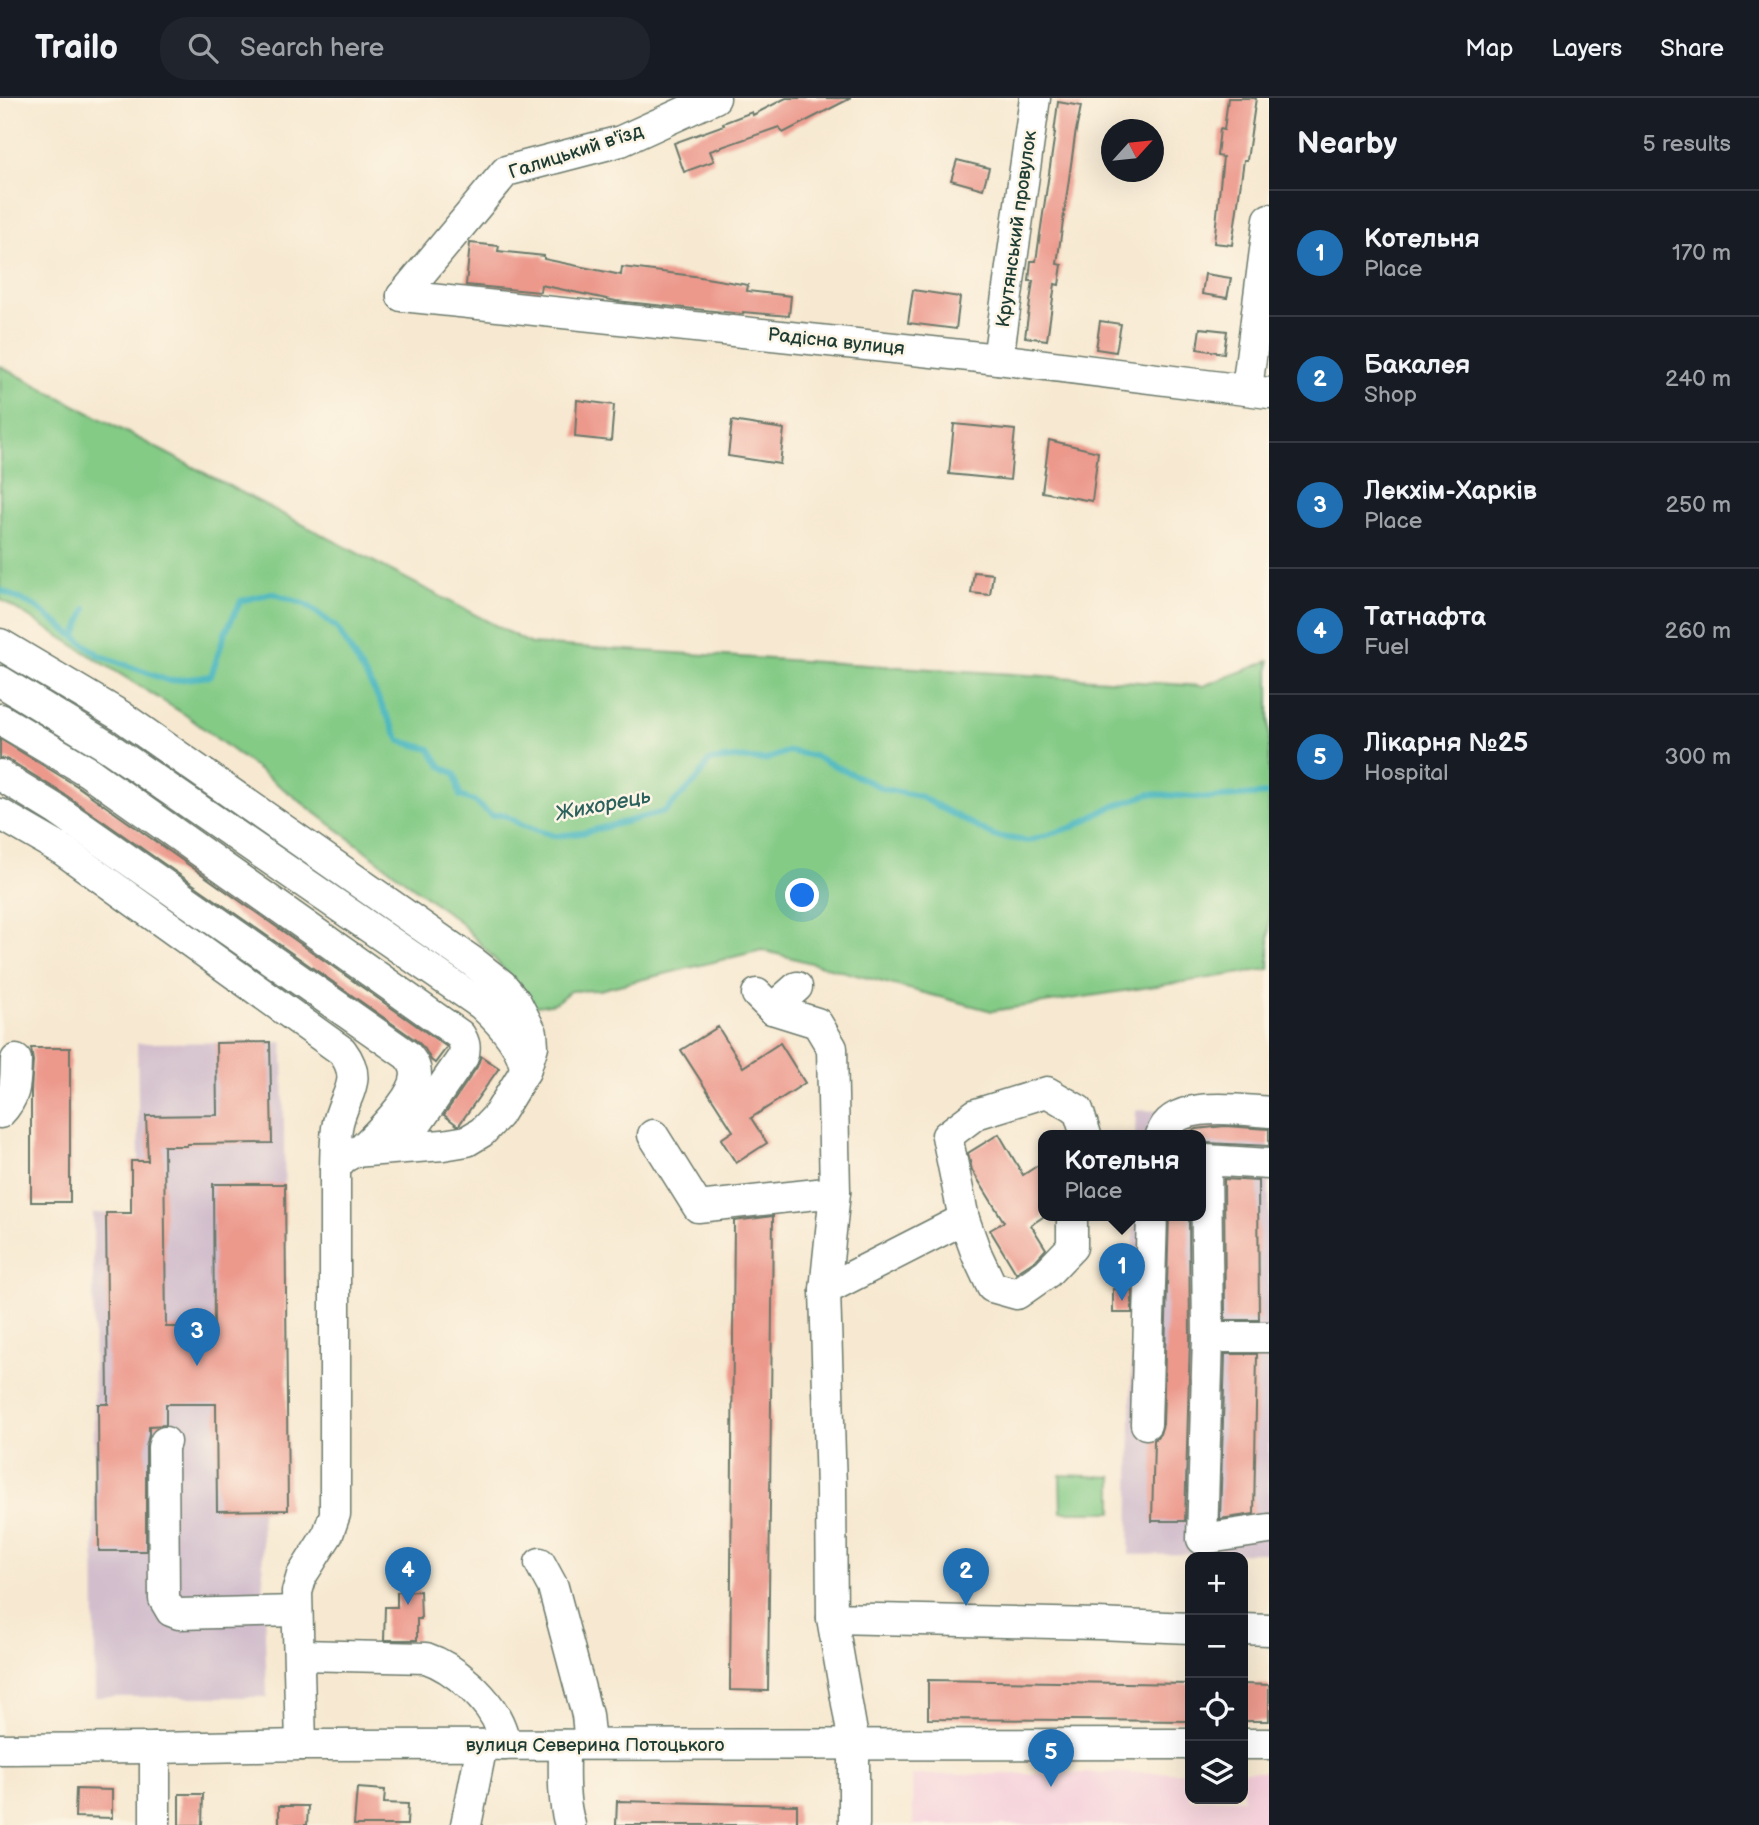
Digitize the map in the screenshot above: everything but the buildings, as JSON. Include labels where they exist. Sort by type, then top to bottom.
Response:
[{"type":"street","name":"Галицький в'їзд","points":[[402,296],[506,171],[621,141],[715,98]]},
{"type":"street","name":"Крутянський провулок","points":[[998,359],[1035,98]]},
{"type":"street","points":[[1258,391],[1269,219]]},
{"type":"street","name":"Радісна вулиця","points":[[402,296],[998,359],[1258,391]]},
{"type":"street","points":[[0,626],[127,702],[430,911],[457,936],[516,1002],[531,1033],[529,1058],[498,1115],[482,1132],[467,1141],[443,1145],[354,1152],[343,1158],[335,1168]]},
{"type":"street","points":[[0,644],[121,716],[462,954],[502,985]]},
{"type":"street","points":[[0,663],[111,730],[491,994],[510,1011],[529,1058]]},
{"type":"street","points":[[0,681],[105,745],[482,1005],[498,1021],[525,1063],[529,1058]]},
{"type":"street","points":[[0,700],[96,758],[468,1021],[482,1033],[503,1062],[510,1078],[509,1097]]},
{"type":"street","points":[[0,719],[87,771],[460,1035],[465,1049],[463,1057],[408,1135],[394,1148]]},
{"type":"street","points":[[0,775],[57,810],[407,1055],[415,1067],[413,1088],[390,1120],[360,1151]]},
{"type":"street","points":[[0,814],[64,851],[342,1051],[352,1069],[354,1079],[339,1118],[335,1168],[335,1514],[328,1534],[302,1575],[297,1592],[302,1745]]},
{"type":"street","points":[[797,987],[765,1002],[817,1023],[832,1048],[835,1192],[825,1290],[832,1619],[854,1744],[854,1825]]},
{"type":"street","points":[[0,1113],[13,1096],[16,1060]]},
{"type":"street","points":[[1073,1221],[1072,1247],[1047,1273],[1017,1294],[992,1287],[964,1219],[947,1136],[976,1114],[1048,1092],[1078,1110],[1084,1130]]},
{"type":"street","points":[[1162,1130],[1180,1115],[1192,1110],[1269,1111]]},
{"type":"street","points":[[653,1135],[698,1207],[835,1192]]},
{"type":"street","points":[[1269,1164],[1206,1160],[1208,1337],[1202,1539],[1269,1529]]},
{"type":"street","points":[[825,1290],[964,1219]]},
{"type":"street","points":[[1146,1424],[1152,1221]]},
{"type":"street","points":[[1208,1337],[1269,1337]]},
{"type":"street","points":[[165,1442],[164,1599],[171,1611],[179,1614],[297,1611]]},
{"type":"street","points":[[540,1563],[553,1587],[587,1715],[563,1792],[570,1825]]},
{"type":"street","points":[[832,1619],[1185,1628]]},
{"type":"street","points":[[1248,1629],[1269,1630]]},
{"type":"street","points":[[299,1655],[426,1658],[437,1661],[459,1675],[481,1696],[502,1729],[493,1745],[466,1825]]},
{"type":"street","name":"вулиця Северина Потоцького","points":[[0,1749],[302,1745],[1185,1744]]},
{"type":"street","points":[[1248,1744],[1269,1744]]},
{"type":"street","points":[[155,1748],[155,1825]]},
{"type":"shaded area","points":[[283,1042],[288,1510],[261,1511],[267,1697],[95,1697],[93,1213],[131,1213],[131,1161],[139,1160],[137,1043]]},
{"type":"shaded area","points":[[1136,1110],[1269,1115],[1269,1553],[1185,1552],[1185,1554],[1129,1555],[1134,1221],[1206,1221],[1206,1130],[1135,1130]]},
{"type":"shaded area","points":[[1248,1771],[1269,1771],[1269,1825],[913,1825],[912,1775],[1185,1772],[1185,1804],[1248,1804]]},
{"type":"green space","points":[[0,366],[531,644],[1203,686],[1269,661],[1269,969],[992,1011],[762,950],[599,990],[570,991],[555,1003],[532,1007],[523,990],[460,922],[187,716],[0,599]]},
{"type":"green space","points":[[1060,1475],[1113,1477],[1113,1512],[1061,1512]]},
{"type":"waterway","name":"Жихорець","points":[[0,590],[36,607],[99,655],[169,681],[211,676],[225,633],[241,601],[272,593],[307,605],[337,628],[373,688],[400,741],[430,749],[441,766],[455,774],[460,796],[474,801],[491,815],[504,815],[526,827],[556,836],[582,833],[664,812],[697,780],[709,761],[733,758],[765,760],[789,751],[814,756],[884,789],[919,796],[994,836],[1028,841],[1073,827],[1111,807],[1150,794],[1208,798],[1269,794]]},
{"type":"waterway","points":[[76,636],[86,609]]},
{"type":"place","name":"Котельня","points":[[1122,1301]]},
{"type":"place","name":"Лекхім-Харків","points":[[197,1366]]},
{"type":"place","name":"Татнафта","points":[[408,1605]]},
{"type":"place","name":"Бакалея","points":[[966,1606]]},
{"type":"place","name":"Лікарня №25","points":[[1051,1787]]}]
